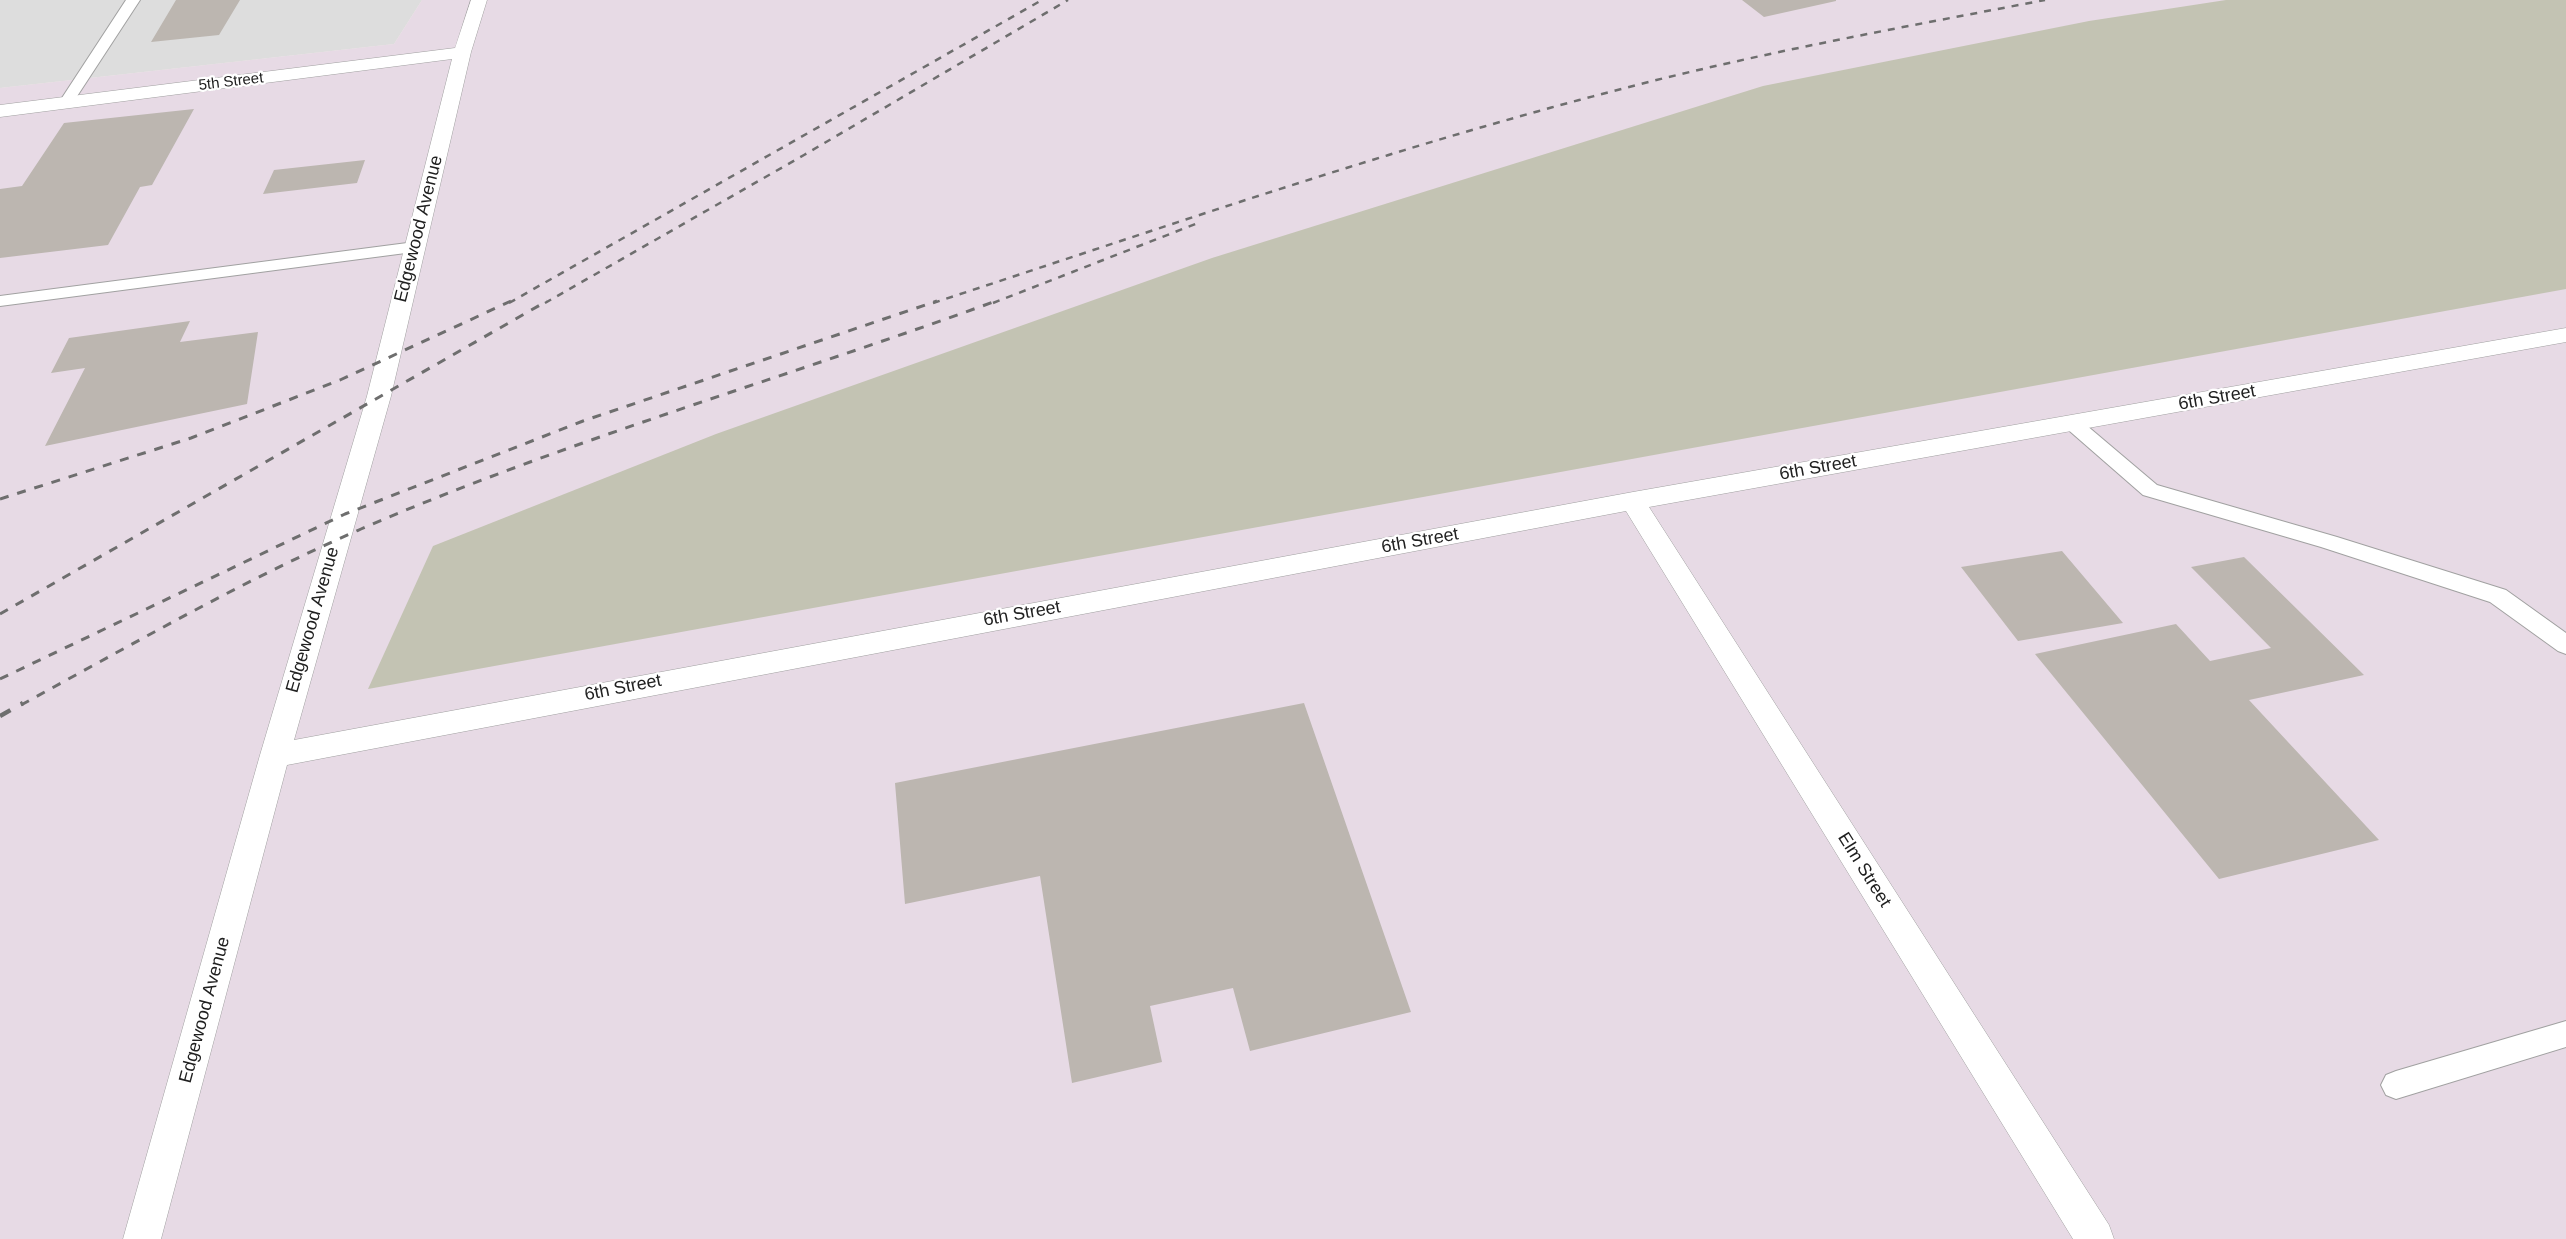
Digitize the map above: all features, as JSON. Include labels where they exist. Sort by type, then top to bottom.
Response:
[{"type":"street","name":"Edgewood Avenue","points":[[142,1239],[275,755],[379,396],[462,52],[479,0]]},
{"type":"street","name":"5th Street","points":[[0,111],[462,52]]},
{"type":"street","points":[[0,124],[65,104]]},
{"type":"street","name":"6th Street","points":[[275,755],[1633,501],[2566,335]]},
{"type":"street","name":"Elm Street","points":[[1633,501],[2095,1239]]},
{"type":"lane","points":[[65,104],[133,0]]},
{"type":"lane","points":[[0,301],[415,247]]},
{"type":"lane","points":[[2072,423],[2150,490],[2329,542],[2498,596],[2566,645]]},
{"type":"lane","points":[[2396,1085],[2566,1034]]},
{"type":"shaded area","points":[[0,0],[422,0],[394,44],[0,88]]},
{"type":"shaded area","points":[[422,0],[2566,0],[2566,1239],[0,1239],[0,88],[394,44]]},
{"type":"shaded area","points":[[2226,0],[2566,0],[2566,289],[368,689],[433,546],[716,434],[1212,258],[1763,86],[2089,21]]},
{"type":"building","points":[[176,0],[240,0],[219,35],[151,42]]},
{"type":"building","points":[[1742,0],[1836,0],[1836,1],[1764,17]]},
{"type":"building","points":[[194,109],[152,185],[140,187],[108,245],[0,258],[0,189],[22,186],[64,123]]},
{"type":"building","points":[[365,160],[357,183],[263,194],[274,170]]},
{"type":"building","points":[[190,321],[180,342],[258,332],[247,404],[45,446],[85,368],[51,373],[69,338]]},
{"type":"building","points":[[2062,551],[2123,623],[2018,641],[1961,567]]},
{"type":"building","points":[[2244,557],[2364,675],[2249,700],[2379,840],[2219,879],[2035,654],[2176,624],[2210,661],[2271,648],[2191,567]]},
{"type":"building","points":[[1304,703],[1411,1012],[1250,1051],[1233,988],[1150,1006],[1162,1062],[1072,1083],[1040,876],[905,904],[895,783]]},
{"type":"railway","points":[[509,303],[1042,0]]},
{"type":"railway","points":[[545,303],[804,155],[1068,0]]},
{"type":"railway","points":[[933,303],[1277,190],[1537,111],[1729,63],[2045,0]]},
{"type":"railway","points":[[993,303],[1198,223]]},
{"type":"railway","points":[[0,499],[191,438],[340,380],[511,301]]},
{"type":"railway","points":[[0,614],[547,301]]},
{"type":"railway","points":[[0,679],[345,514],[583,421],[937,301]]},
{"type":"railway","points":[[21,705],[274,569],[361,529],[439,497],[597,438],[996,301]]},
{"type":"railway","points":[[0,716],[23,703]]}]
